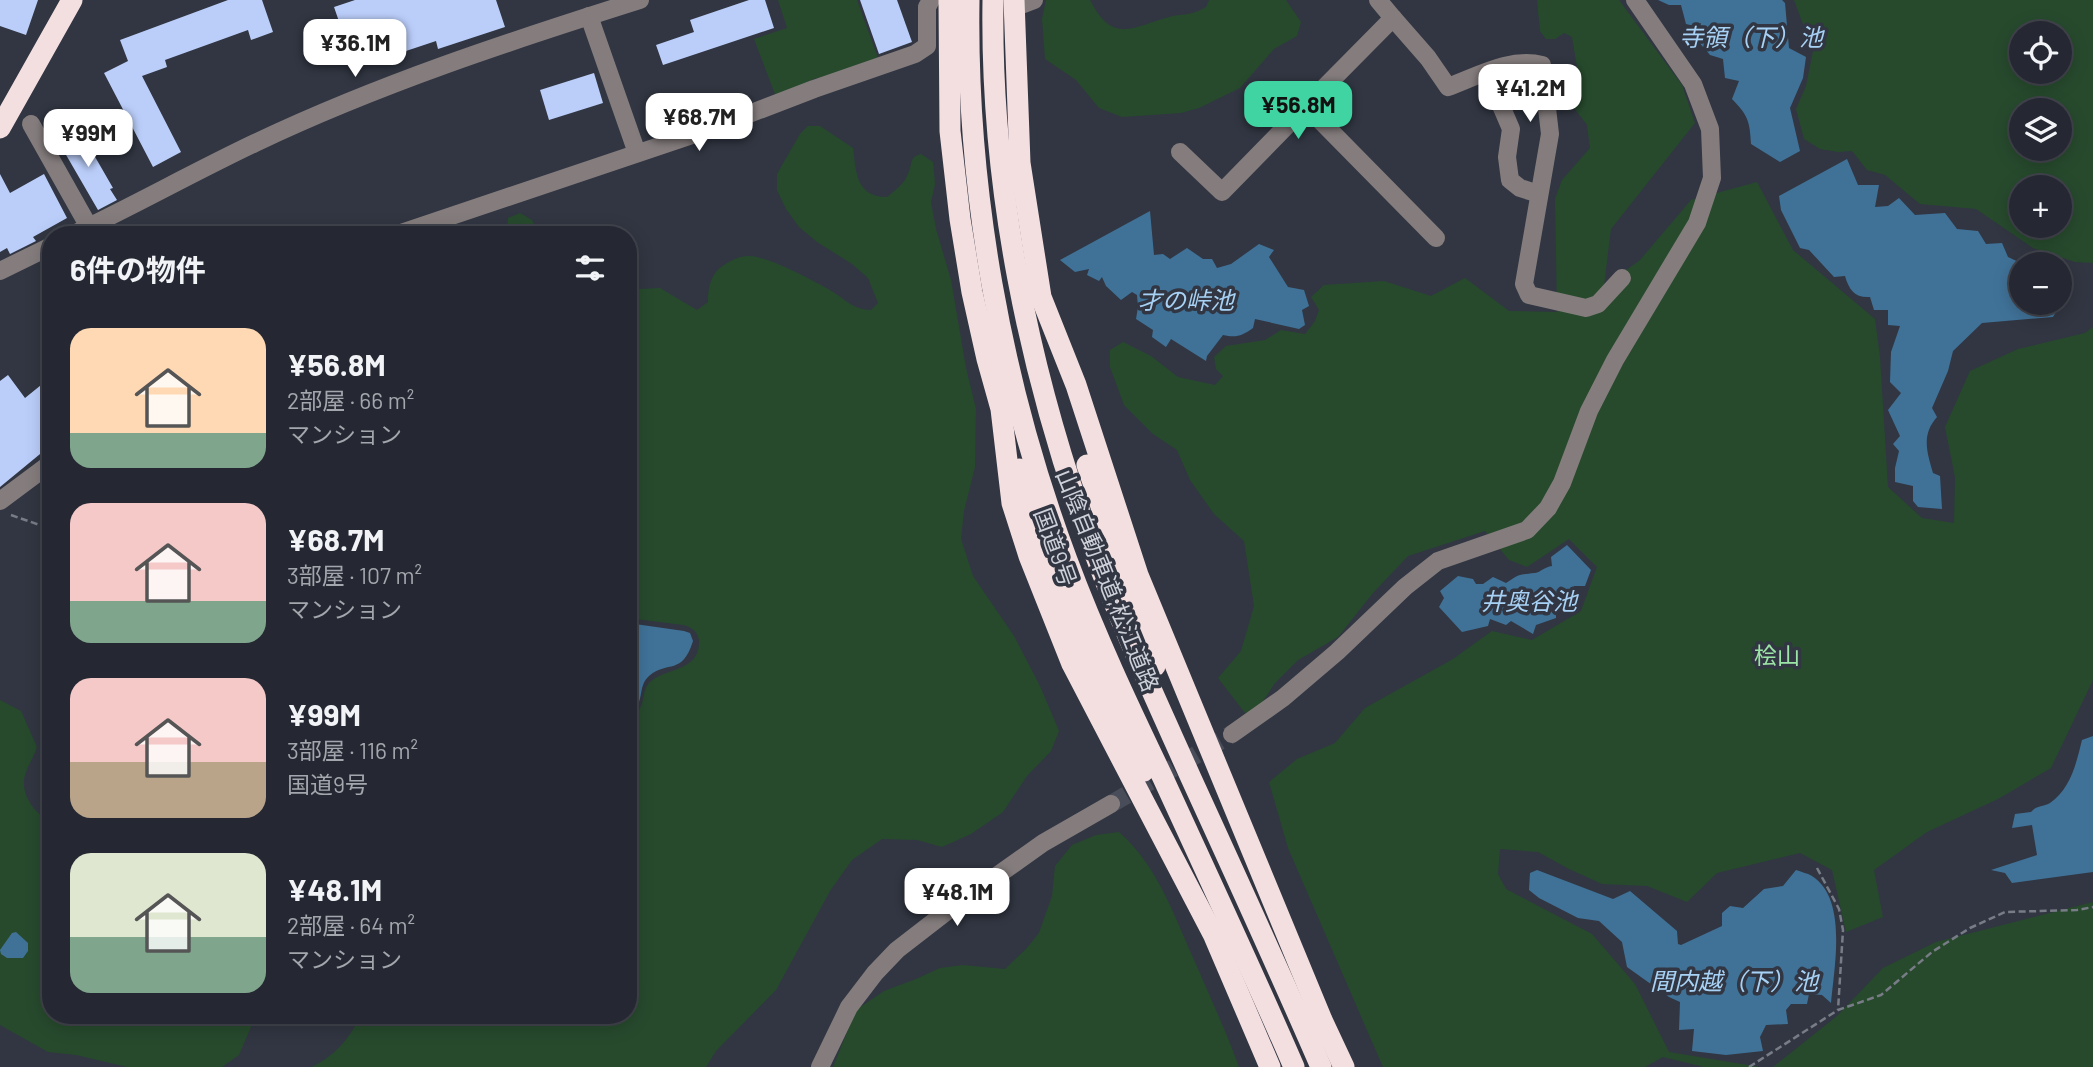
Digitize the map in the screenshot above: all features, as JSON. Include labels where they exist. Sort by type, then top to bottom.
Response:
[{"type":"highway","points":[[0,128],[72,0]]},
{"type":"highway","name":"国道9号","points":[[949,0],[950,131],[960,219],[972,292],[1001,409],[1012,503],[1029,555],[1068,652],[1120,758],[1214,936],[1270,1067]]},
{"type":"highway","name":"山陰自動車道;松江道路","points":[[969,0],[972,101],[981,210],[993,291],[1036,469],[1067,561],[1106,655],[1294,1067]]},
{"type":"highway","name":"山陰自動車道;松江道路","points":[[993,0],[995,99],[1003,189],[1019,282],[1062,459],[1093,549],[1130,643],[1321,1067]]},
{"type":"highway","points":[[1014,4],[1020,163],[1041,298],[1087,466],[1148,648],[1276,965]]},
{"type":"highway","points":[[1041,298],[1076,385],[1138,575],[1300,969],[1344,1067]]},
{"type":"highway","points":[[1001,409],[1030,509],[1080,645],[1144,772],[1254,977]]},
{"type":"street","points":[[98,226],[256,142],[350,101],[447,63],[640,0]]},
{"type":"street","points":[[422,226],[915,54],[927,46],[927,7],[931,0]]},
{"type":"street","points":[[1014,4],[1034,0]]},
{"type":"street","points":[[1378,0],[1428,58],[1448,87],[1504,65],[1542,65],[1545,71],[1550,134],[1524,284],[1529,295],[1586,308],[1598,304],[1622,278]]},
{"type":"street","points":[[1232,734],[1283,698],[1337,652],[1405,587],[1438,561],[1527,530],[1548,508],[1562,483],[1589,411],[1615,360],[1697,223],[1712,178],[1710,129],[1693,84],[1636,0]]},
{"type":"street","points":[[589,16],[636,153]]},
{"type":"street","points":[[1180,152],[1222,192],[1393,18]]},
{"type":"street","points":[[1487,73],[1511,129],[1507,157],[1510,180],[1520,188],[1539,194]]},
{"type":"street","points":[[1306,106],[1436,239]]},
{"type":"street","points":[[31,124],[89,226]]},
{"type":"street","points":[[0,271],[42,250]]},
{"type":"street","points":[[2,506],[42,471]]},
{"type":"street","points":[[820,1067],[849,1007],[897,950],[1043,843],[1111,804]]},
{"type":"path","points":[[2,506],[42,524]]},
{"type":"path","points":[[1817,868],[1839,909],[1843,930],[1838,1010]]},
{"type":"path","points":[[1749,1067],[1838,1010],[1881,995],[1932,951],[1970,928],[2005,912],[2077,911],[2093,907]]},
{"type":"green space","points":[[778,0],[857,0],[878,58],[827,79],[816,78],[776,97],[754,39],[787,28]]},
{"type":"green space","points":[[1046,0],[1090,0],[1107,23],[1124,29],[1196,12],[1206,7],[1209,0],[1286,0],[1301,22],[1297,36],[1274,49],[1240,88],[1199,108],[1181,113],[1122,117],[1099,108],[1076,80],[1045,59],[1042,19]]},
{"type":"green space","name":"桧山","points":[[1537,0],[1619,0],[1682,85],[1695,123],[1611,229],[1604,286],[1640,260],[1691,200],[1757,182],[1793,250],[1875,319],[1888,487],[1922,518],[1954,523],[1955,477],[1945,427],[1970,371],[2018,349],[2085,333],[2093,327],[2093,680],[2051,768],[1998,799],[1927,832],[1874,870],[1883,917],[1846,932],[1832,870],[1800,853],[1717,873],[1687,902],[1647,886],[1602,884],[1538,852],[1500,849],[1498,874],[1506,889],[1592,934],[1635,984],[1669,1052],[1760,1067],[1704,1067],[1663,1057],[1645,1067],[1383,1067],[1288,848],[1269,782],[1297,759],[1335,743],[1365,708],[1453,659],[1492,631],[1532,640],[1581,611],[1597,567],[1569,539],[1527,567],[1509,560],[1485,531],[1408,556],[1373,593],[1338,637],[1298,660],[1275,683],[1258,709],[1245,713],[1218,678],[1241,651],[1254,606],[1244,541],[1214,514],[1190,480],[1177,450],[1153,434],[1124,405],[1110,367],[1110,350],[1123,342],[1151,356],[1178,377],[1215,385],[1223,376],[1216,369],[1214,357],[1226,346],[1265,340],[1281,330],[1305,334],[1319,310],[1311,297],[1324,285],[1384,281],[1431,296],[1465,278],[1509,311],[1557,312],[1555,199],[1562,180],[1590,148],[1587,125],[1568,100],[1569,88],[1577,67],[1572,37],[1564,33],[1555,39],[1546,39],[1540,31]]},
{"type":"green space","points":[[1794,0],[2093,0],[2093,263],[2072,261],[2072,252],[2045,252],[2033,248],[2018,238],[2072,238],[2072,175],[2009,175],[2009,232],[1976,209],[1920,204],[1885,175],[1867,170],[1852,151],[1820,149],[1804,139],[1796,109],[1806,86],[1813,51]]},
{"type":"green space","points":[[808,126],[820,126],[853,148],[857,174],[863,188],[877,196],[887,197],[901,185],[917,155],[921,154],[933,162],[935,184],[931,202],[951,280],[976,409],[975,467],[964,511],[961,539],[973,576],[1014,636],[1040,686],[1059,731],[1051,751],[1027,776],[1003,812],[971,834],[942,847],[917,840],[882,839],[852,860],[830,891],[776,990],[716,1051],[706,1067],[312,1067],[341,1046],[356,1024],[637,1024],[637,712],[649,683],[693,660],[699,640],[697,634],[686,626],[637,619],[637,288],[660,288],[697,310],[708,302],[711,281],[716,272],[727,263],[749,256],[804,276],[856,307],[871,310],[878,303],[868,278],[799,227],[777,190],[777,174],[800,134]]},
{"type":"green space","points":[[520,213],[532,220],[535,226],[508,226],[508,218]]},
{"type":"green space","points":[[0,700],[21,711],[37,747],[26,772],[24,787],[29,802],[42,816],[42,1024],[252,1024],[239,1055],[222,1067],[127,1067],[76,1055],[48,1052],[0,1025]]},
{"type":"green space","points":[[1119,832],[1133,845],[1164,892],[1239,1067],[833,1067],[856,1010],[884,991],[940,968],[963,965],[1005,969],[1039,933],[1052,896],[1055,866],[1072,845],[1096,835]]},
{"type":"green space","points":[[2093,902],[2093,1067],[1773,1067],[1837,1016],[1883,968],[1936,942]]},
{"type":"water","name":"寺領（下）池","points":[[1658,0],[1782,0],[1785,3],[1789,48],[1806,57],[1803,78],[1790,108],[1800,151],[1780,162],[1751,144],[1747,119],[1732,99],[1739,81],[1725,78],[1723,59],[1710,55],[1697,40],[1701,23],[1694,26],[1686,24],[1681,5],[1669,5]]},
{"type":"water","points":[[1847,159],[1858,185],[1879,185],[1875,207],[1888,206],[1899,198],[1915,215],[1945,213],[1957,229],[1978,231],[1986,244],[2002,243],[2009,257],[2009,315],[2054,315],[1982,323],[1953,351],[1948,371],[1932,408],[1937,417],[1927,437],[1927,451],[1933,473],[1940,476],[1942,509],[1918,507],[1913,501],[1913,486],[1895,482],[1899,451],[1893,444],[1900,436],[1888,410],[1901,393],[1890,382],[1891,352],[1900,326],[1888,325],[1888,310],[1874,310],[1870,297],[1853,292],[1845,276],[1834,277],[1809,250],[1800,248],[1781,210],[1779,196]]},
{"type":"water","name":"才の峠池","points":[[1150,211],[1154,255],[1163,254],[1170,259],[1187,248],[1203,259],[1212,259],[1217,268],[1231,264],[1259,244],[1274,250],[1269,257],[1288,287],[1304,290],[1309,306],[1302,310],[1305,325],[1299,329],[1255,319],[1253,328],[1246,333],[1223,335],[1206,361],[1171,339],[1166,347],[1152,337],[1153,330],[1136,319],[1137,295],[1132,292],[1121,300],[1106,286],[1102,277],[1099,281],[1087,275],[1089,269],[1075,272],[1060,260]]},
{"type":"water","name":"井奥谷池","points":[[1567,545],[1591,570],[1585,586],[1574,586],[1577,609],[1556,610],[1556,618],[1536,625],[1533,634],[1511,621],[1506,625],[1490,619],[1488,626],[1462,632],[1439,607],[1444,598],[1440,591],[1458,576],[1473,579],[1476,584],[1483,584],[1493,577],[1506,583],[1519,575],[1552,566],[1551,557]]},
{"type":"water","points":[[637,624],[690,633],[693,641],[684,659],[649,676],[642,687],[637,705]]},
{"type":"water","points":[[2093,736],[2093,872],[2012,883],[2005,873],[1991,870],[2037,855],[2032,825],[2012,828],[2015,814],[2031,812],[2057,797],[2072,775],[2082,740]]},
{"type":"water","name":"間内越（下）池","points":[[1537,870],[1613,899],[1630,891],[1677,931],[1678,944],[1681,945],[1722,926],[1722,913],[1730,906],[1743,908],[1764,889],[1783,886],[1796,870],[1810,875],[1823,887],[1831,901],[1835,917],[1836,954],[1831,1003],[1822,995],[1809,994],[1807,1004],[1791,1004],[1786,1010],[1788,1024],[1766,1025],[1760,1037],[1763,1051],[1726,1055],[1692,1051],[1694,1029],[1679,1030],[1680,1002],[1627,967],[1622,942],[1599,921],[1578,918],[1529,890],[1530,873]]},
{"type":"water","points":[[16,932],[28,943],[28,951],[23,958],[7,958],[0,950],[12,933]]},
{"type":"building","points":[[0,0],[38,0],[26,35],[0,26]]},
{"type":"building","points":[[228,0],[262,0],[273,32],[251,40],[248,30],[165,60],[167,67],[142,76],[181,152],[153,167],[104,73],[128,61],[120,40]]},
{"type":"building","points":[[355,0],[496,0],[505,27],[438,49],[436,41],[355,68],[334,7]]},
{"type":"building","points":[[749,0],[765,0],[774,28],[663,65],[656,45],[694,32],[690,20]]},
{"type":"building","points":[[860,0],[897,0],[912,42],[879,54]]},
{"type":"building","points":[[594,73],[603,103],[549,120],[540,90]]},
{"type":"building","points":[[79,129],[113,188],[110,189],[117,200],[98,210],[58,141]]},
{"type":"building","points":[[0,174],[10,193],[44,174],[67,218],[53,226],[42,226],[42,232],[33,237],[36,241],[10,254],[7,248],[0,252]]},
{"type":"building","points":[[8,375],[25,398],[42,384],[42,452],[0,487],[0,381]]},
{"type":"tunnel","points":[[1111,804],[1232,734]]}]
